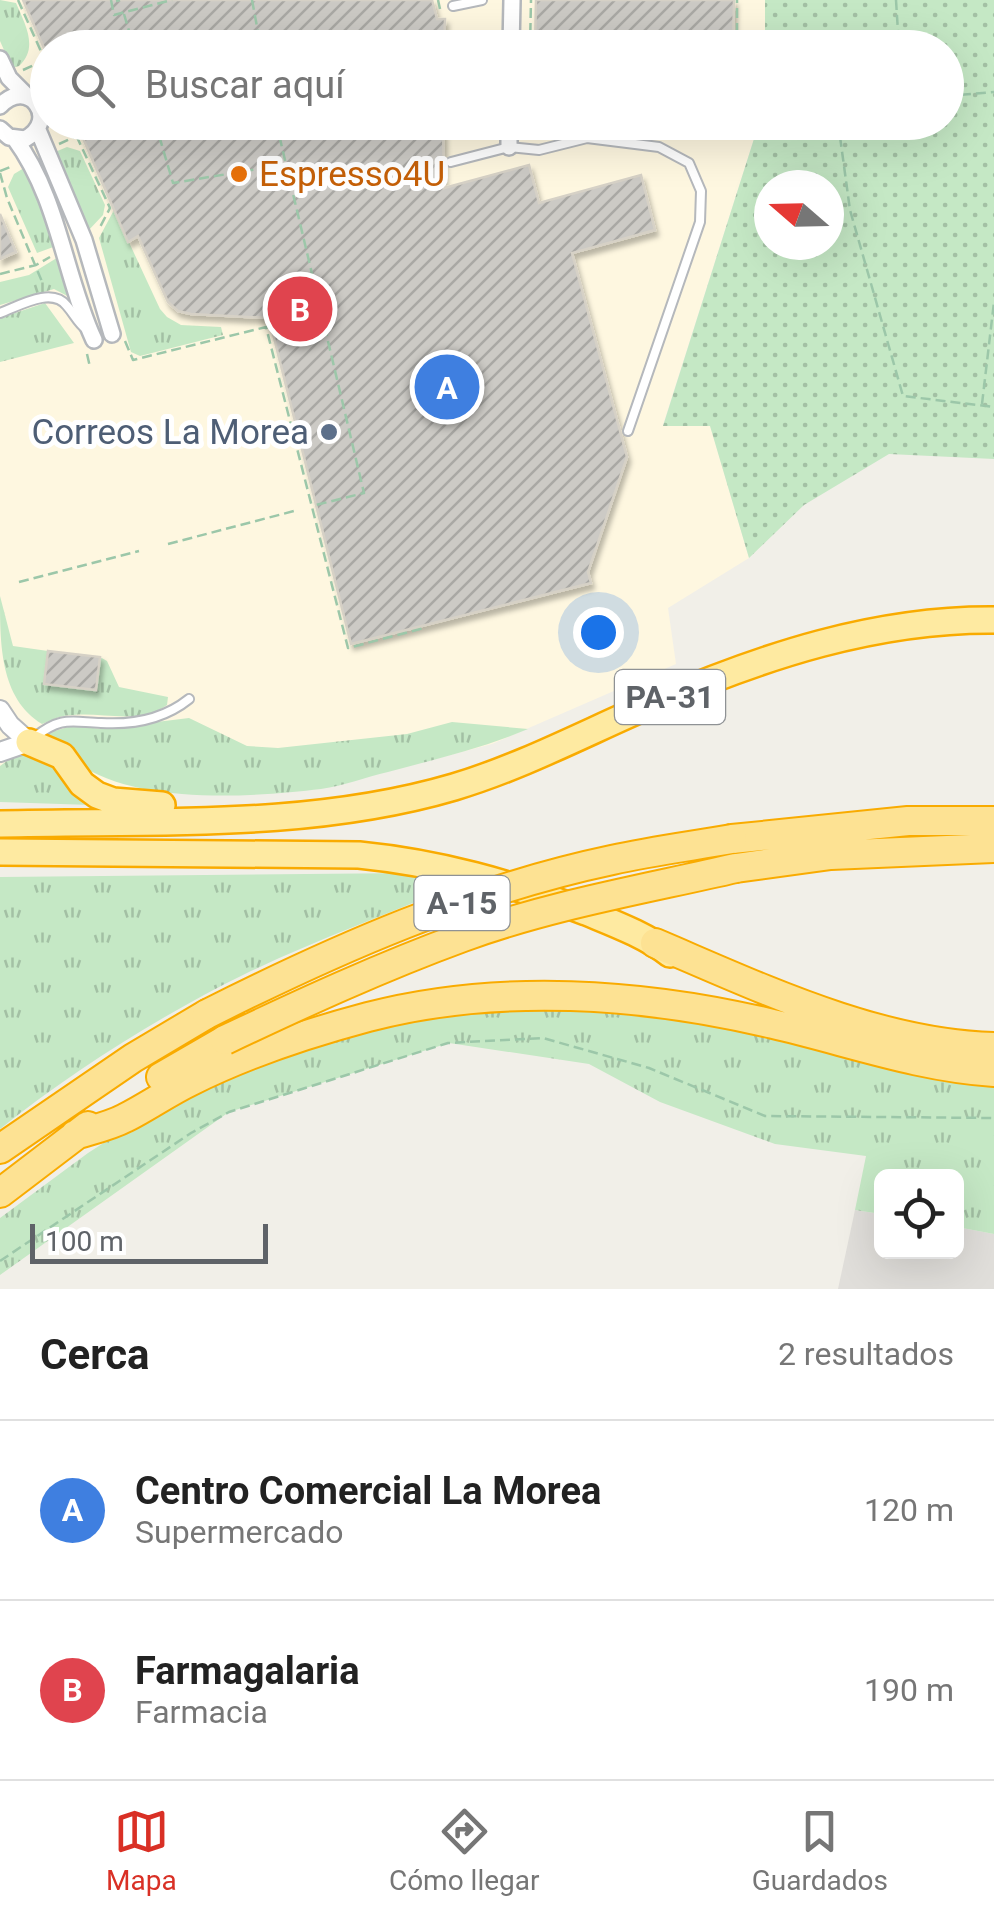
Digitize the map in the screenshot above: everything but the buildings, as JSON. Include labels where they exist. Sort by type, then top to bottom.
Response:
[{"type":"highway","name":"PA-31","points":[[0,824],[265,817],[356,808],[454,787],[526,762],[763,659],[877,628],[994,620]]},
{"type":"highway","points":[[29,742],[62,756],[82,784],[113,801],[223,807],[330,801],[356,808]]},
{"type":"highway","name":"A-15","points":[[0,1149],[132,1058],[207,1014],[317,958],[459,904],[611,860],[732,839],[908,821],[994,821]]},
{"type":"highway","name":"A-15","points":[[0,1193],[149,1084],[225,1040],[321,994],[465,936],[602,898],[736,868],[921,848],[994,848]]},
{"type":"highway","points":[[0,856],[121,852],[359,854],[420,862],[528,890],[752,984],[872,1025],[915,1036],[994,1047]]},
{"type":"highway","points":[[656,943],[702,975],[792,1013],[914,1050],[994,1063]]},
{"type":"highway","points":[[75,1135],[121,1120],[216,1069],[298,1038],[370,1016],[503,998],[592,997],[684,1006],[776,1024],[917,1062],[994,1072]]},
{"type":"street","points":[[511,30],[512,0]]},
{"type":"street","points":[[0,59],[8,78],[29,98]]},
{"type":"street","points":[[0,106],[10,97],[29,98]]},
{"type":"street","points":[[0,129],[15,139],[30,160],[66,249],[90,339]]},
{"type":"street","points":[[15,139],[30,136]]},
{"type":"street","points":[[42,140],[84,240],[112,334]]},
{"type":"street","points":[[508,148],[509,140]]},
{"type":"street","points":[[0,710],[29,742],[0,752]]},
{"type":"lane","points":[[453,6],[482,0]]},
{"type":"lane","points":[[451,162],[508,148],[539,150],[579,140]]},
{"type":"lane","points":[[620,140],[659,147],[690,163],[701,191],[700,222],[628,431]]},
{"type":"lane","points":[[470,145],[470,157]]},
{"type":"lane","points":[[0,312],[46,296],[57,298],[66,303],[90,339]]},
{"type":"lane","points":[[29,742],[64,720],[98,724],[149,720],[171,712],[189,698]]},
{"type":"path","points":[[18,0],[32,30]]},
{"type":"path","points":[[115,0],[114,14],[172,0]]},
{"type":"path","points":[[144,0],[146,6]]},
{"type":"path","points":[[252,0],[258,30]]},
{"type":"path","points":[[438,0],[440,9]]},
{"type":"path","points":[[530,30],[531,0]]},
{"type":"path","points":[[737,0],[737,30]]},
{"type":"path","points":[[896,0],[897,30]]},
{"type":"path","points":[[124,12],[129,30]]},
{"type":"path","points":[[18,73],[30,67]]},
{"type":"path","points":[[964,94],[994,92]]},
{"type":"path","points":[[52,147],[67,140]]},
{"type":"path","points":[[78,140],[110,208],[94,236]]},
{"type":"path","points":[[161,140],[173,183],[284,164]]},
{"type":"path","points":[[279,140],[364,493],[311,507]]},
{"type":"path","points":[[840,140],[850,210],[903,396],[994,407]]},
{"type":"path","points":[[21,164],[0,172],[44,289]]},
{"type":"path","points":[[0,274],[36,265],[58,252]]},
{"type":"path","points":[[982,406],[994,302]]},
{"type":"path","points":[[130,358],[266,327],[348,648],[424,628]]},
{"type":"path","points":[[90,339],[90,367]]},
{"type":"path","points":[[168,544],[294,511]]},
{"type":"path","points":[[19,582],[138,551]]},
{"type":"path","points":[[0,1261],[191,1133],[230,1112],[448,1043],[543,1038],[649,1068],[765,1116],[994,1118]]},
{"type":"shaded area","points":[[0,0],[765,0],[765,30],[30,30],[30,140],[754,140],[663,425],[710,425],[749,558],[668,608],[676,664],[492,744],[324,788],[237,795],[0,782]]},
{"type":"shaded area","points":[[855,1210],[874,1213],[874,1259],[964,1259],[964,1228],[994,1234],[994,1289],[838,1289]]},
{"type":"green space","points":[[0,0],[16,3],[28,36],[25,59],[12,68],[0,41]]},
{"type":"green space","points":[[765,0],[994,0],[994,459],[889,454],[804,505],[749,558],[710,426],[663,426],[754,140],[964,140],[964,30],[765,30]]},
{"type":"green space","points":[[67,147],[80,151],[105,205],[103,215],[87,232],[55,152]]},
{"type":"green space","points":[[24,168],[56,246],[37,253],[8,187],[14,174]]},
{"type":"green space","points":[[114,210],[160,309],[181,325],[221,327],[223,335],[140,356],[131,352],[99,238]]},
{"type":"green space","points":[[60,256],[75,300],[54,289],[0,305],[0,282],[29,275]]},
{"type":"green space","points":[[45,303],[74,343],[0,362],[0,318]]},
{"type":"green space","points":[[0,596],[13,646],[48,651],[44,684],[100,657],[107,661],[119,687],[168,697],[167,705],[145,715],[69,715],[42,724],[28,713],[10,685],[2,651]]},
{"type":"green space","points":[[189,718],[247,746],[278,748],[407,734],[452,722],[528,729],[459,753],[330,788],[213,796],[135,787],[100,776],[70,758],[48,733],[75,725],[100,729]]},
{"type":"green space","points":[[29,754],[53,762],[91,805],[0,802],[0,766],[14,756]]},
{"type":"green space","points":[[411,873],[456,885],[297,950],[214,990],[87,1065],[0,1129],[0,877]]},
{"type":"green space","points":[[525,1008],[669,1014],[994,1084],[994,1234],[964,1228],[964,1169],[874,1169],[874,1213],[855,1210],[866,1156],[775,1144],[660,1102],[589,1064],[449,1043],[229,1112],[0,1275],[0,1218],[88,1153],[175,1097],[291,1049],[397,1022]]},
{"type":"place","name":"Espresso4U","points":[[239,174]]},
{"type":"place","name":"Farmagalaria","points":[[300,309]]},
{"type":"place","name":"Centro Comercial La Morea","points":[[447,387]]},
{"type":"place","name":"Correos La Morea","points":[[329,432]]}]
